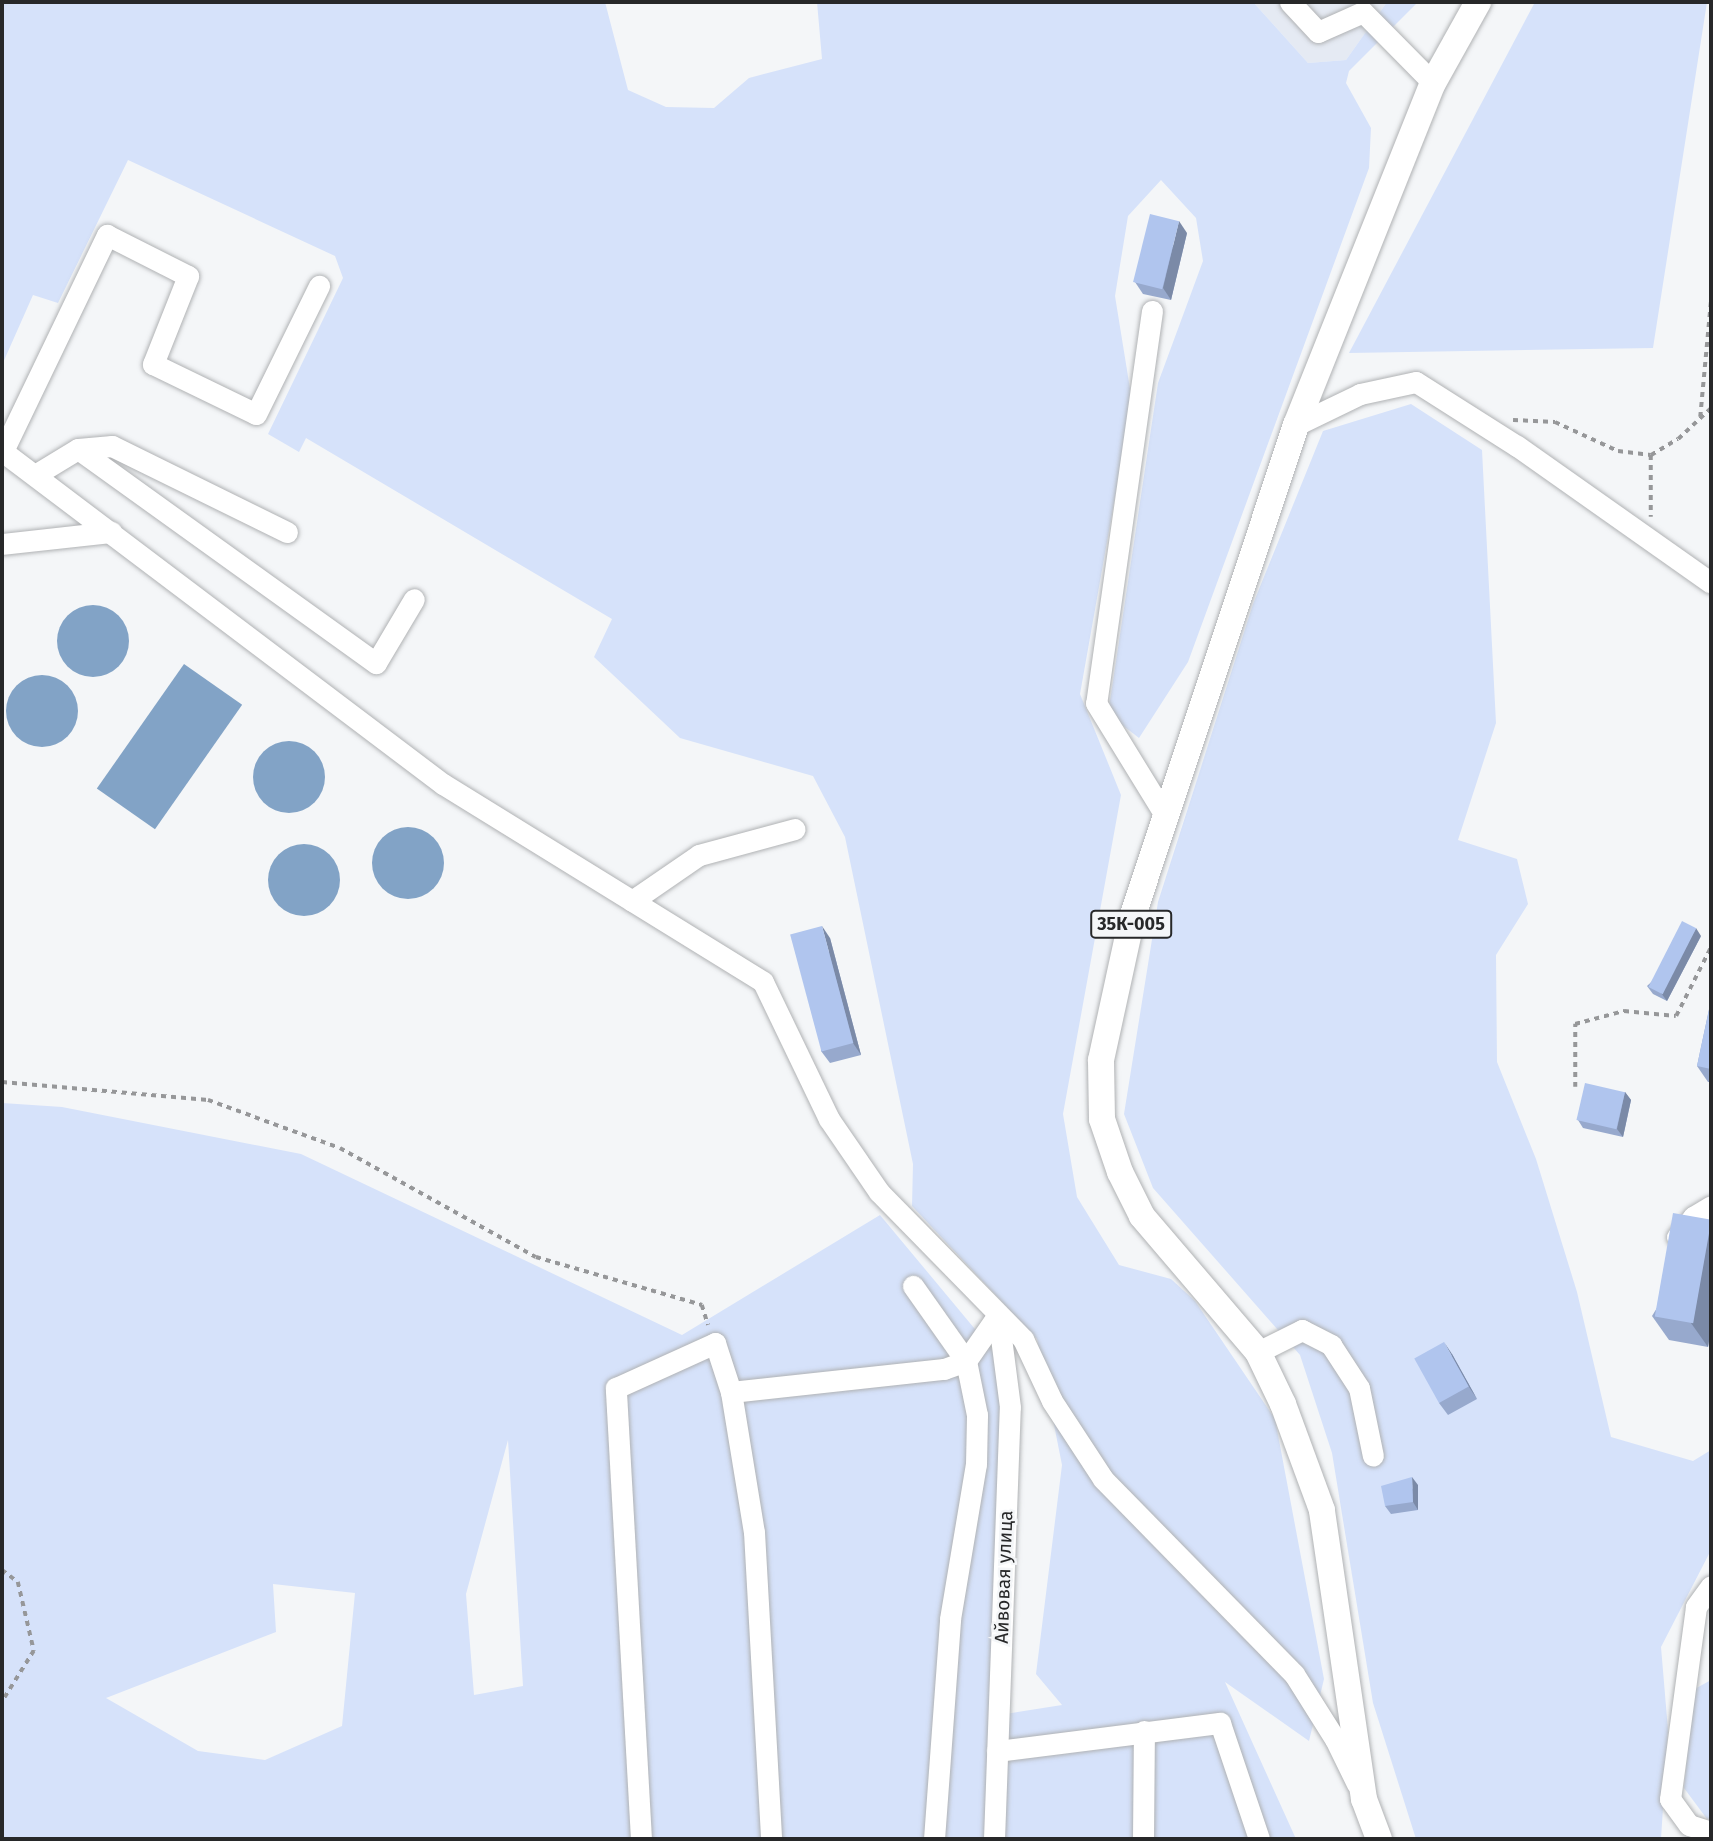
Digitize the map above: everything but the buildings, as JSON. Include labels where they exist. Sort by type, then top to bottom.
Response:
[{"type":"main road","name":"35К-005","points":[[1379,1839],[1364,1799],[1322,1510],[1283,1405],[1258,1352],[1142,1216],[1120,1172],[1102,1119],[1101,1060],[1132,918],[1296,425],[1433,83],[1478,2]]},
{"type":"street","points":[[1290,2],[1318,32],[1367,7],[1433,83]]},
{"type":"street","points":[[319,286],[256,414],[153,364],[188,276],[107,235],[2,452],[443,784],[763,982],[829,1119],[879,1192],[1023,1339],[1052,1402],[1103,1479],[1294,1674],[1335,1739],[1364,1799]]},
{"type":"street","points":[[1152,311],[1096,703],[1166,817]]},
{"type":"street","points":[[1296,425],[1360,394],[1416,382],[1472,417],[1711,583]]},
{"type":"street","points":[[35,475],[78,449],[112,446],[287,532]]},
{"type":"street","points":[[78,449],[376,663],[414,599]]},
{"type":"street","points":[[2,544],[111,532]]},
{"type":"street","points":[[632,901],[699,855],[795,829]]},
{"type":"street","points":[[1672,1262],[1677,1238],[1693,1217],[1711,1206]]},
{"type":"street","points":[[913,1286],[966,1361],[976,1415],[976,1464],[950,1619],[934,1839]]},
{"type":"street","points":[[730,1392],[944,1369],[966,1361],[998,1315]]},
{"type":"street","name":"Айвовая улица","points":[[994,1839],[1010,1407],[998,1315]]},
{"type":"street","points":[[1258,1352],[1302,1330],[1331,1345],[1359,1388],[1373,1456]]},
{"type":"street","points":[[641,1839],[616,1388],[715,1343],[730,1392],[754,1532],[771,1839]]},
{"type":"street","points":[[1711,1586],[1696,1606],[1670,1799],[1689,1825],[1711,1832]]},
{"type":"street","points":[[998,1751],[1220,1723],[1259,1839]]},
{"type":"street","points":[[1143,1839],[1144,1731]]},
{"type":"path","points":[[1699,419],[1711,299]]},
{"type":"path","points":[[1472,417],[1555,422],[1618,451],[1651,455],[1711,408]]},
{"type":"path","points":[[1651,455],[1652,540]]},
{"type":"path","points":[[1575,1087],[1575,1024],[1624,1011],[1676,1016],[1711,947]]},
{"type":"path","points":[[2,1082],[208,1100],[232,1108],[340,1148],[536,1257],[702,1305],[715,1343]]},
{"type":"path","points":[[2,1570],[18,1582],[34,1651],[2,1702]]},
{"type":"shaded area","points":[[2,2],[605,2],[628,90],[666,107],[714,108],[749,78],[822,59],[817,2],[1253,2],[1308,63],[1346,60],[1387,2],[1418,2],[1349,71],[1346,83],[1371,128],[1369,168],[1188,662],[1139,738],[1108,714],[1158,383],[1203,261],[1196,218],[1161,180],[1128,216],[1115,296],[1132,401],[1080,694],[1121,795],[1063,1114],[1077,1197],[1119,1265],[1171,1279],[1195,1301],[1275,1419],[1324,1679],[1309,1741],[1225,1682],[1296,1839],[2,1839],[2,1103],[62,1107],[301,1154],[682,1335],[880,1215],[1004,1364],[992,1716],[1062,1705],[1036,1674],[1062,1465],[1037,1339],[912,1206],[913,1164],[845,837],[813,776],[680,738],[594,657],[612,619],[306,438],[299,452],[268,434],[343,278],[335,256],[128,160],[58,303],[33,295],[2,365]],"holes":[[[508,1440],[523,1686],[474,1695],[466,1594]],[[273,1584],[355,1593],[342,1726],[265,1760],[198,1751],[106,1698],[276,1632]]]},
{"type":"shaded area","points":[[1253,2],[1387,2],[1346,60],[1308,63]]},
{"type":"shaded area","points":[[1535,2],[1707,2],[1653,348],[1349,353]]},
{"type":"shaded area","points":[[1411,404],[1482,450],[1496,723],[1458,840],[1517,859],[1528,904],[1496,955],[1497,1062],[1536,1159],[1577,1292],[1611,1437],[1693,1461],[1711,1450],[1711,1550],[1661,1647],[1668,1730],[1661,1839],[1416,1839],[1373,1703],[1332,1453],[1300,1355],[1153,1188],[1124,1114],[1158,902],[1253,604],[1323,431]]},
{"type":"shaded area","points":[[1711,1680],[1711,1818],[1707,1819],[1684,1788],[1693,1690]]},
{"type":"water","points":[[93,605],[113,611],[123,621],[129,641],[123,661],[113,671],[93,677],[73,671],[63,661],[57,641],[63,621],[73,611]]},
{"type":"water","points":[[184,664],[242,705],[155,829],[97,789]]},
{"type":"water","points":[[42,675],[62,681],[72,691],[78,711],[72,731],[62,741],[42,747],[22,741],[12,731],[6,711],[12,691],[22,681]]},
{"type":"water","points":[[289,741],[309,747],[319,757],[325,777],[319,797],[309,807],[289,813],[269,807],[259,797],[253,777],[259,757],[269,747]]},
{"type":"water","points":[[408,827],[428,833],[438,843],[444,863],[438,883],[428,893],[408,899],[388,893],[378,883],[372,863],[378,843],[388,833]]},
{"type":"water","points":[[304,844],[324,850],[334,860],[340,880],[334,900],[324,910],[304,916],[284,910],[274,900],[268,880],[274,860],[284,850]]}]
